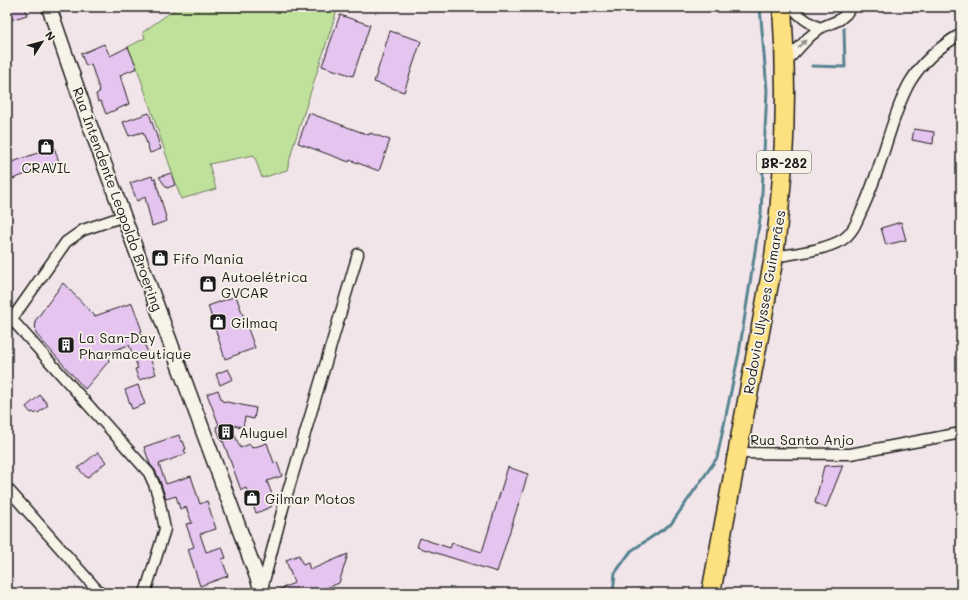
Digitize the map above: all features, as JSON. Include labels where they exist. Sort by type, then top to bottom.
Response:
[{"type":"highway","name":"Rodovia Ulysses Guimarães","points":[[711,593],[774,257],[780,211],[784,155],[785,63],[782,7]]},
{"type":"main road","name":"Rua Intendente Leopoldo Broering","points":[[49,7],[89,123],[263,591]]},
{"type":"street","points":[[792,7],[799,16],[808,23],[820,28]]},
{"type":"street","points":[[785,63],[808,38],[820,28],[839,20],[851,7]]},
{"type":"street","points":[[774,257],[816,249],[842,240],[849,234],[855,226],[868,197],[894,119],[906,89],[914,76],[926,62],[961,34]]},
{"type":"street","points":[[124,216],[83,230],[66,242],[9,320],[149,473],[154,484],[165,529],[145,593]]},
{"type":"street","points":[[263,591],[283,508],[358,254]]},
{"type":"street","name":"Rua Santo Anjo","points":[[737,453],[850,454],[961,434]]},
{"type":"street","points":[[7,488],[100,593]]},
{"type":"green space","points":[[178,7],[338,7],[287,170],[262,178],[254,155],[209,164],[216,189],[181,199],[137,68],[128,47],[145,38],[143,32]]},
{"type":"building","points":[[7,7],[24,7],[27,15],[7,21]]},
{"type":"building","points":[[340,15],[370,25],[353,76],[322,66]]},
{"type":"building","points":[[390,31],[421,41],[404,92],[374,82]]},
{"type":"building","points":[[104,44],[110,56],[128,47],[137,68],[120,75],[129,104],[106,114],[101,101],[98,102],[96,94],[100,92],[91,64],[86,66],[81,54]]},
{"type":"building","points":[[149,113],[161,149],[150,153],[143,132],[129,136],[123,122]]},
{"type":"building","points":[[309,113],[369,135],[370,133],[390,140],[379,171],[350,160],[349,162],[298,143]]},
{"type":"building","points":[[914,129],[934,132],[933,144],[912,140]]},
{"type":"building","points":[[54,147],[59,162],[7,181],[7,164]]},
{"type":"building","points":[[171,173],[175,185],[167,188],[159,177]]},
{"type":"building","points":[[152,176],[153,179],[155,178],[167,221],[152,226],[145,197],[137,201],[130,183]]},
{"type":"building","points":[[901,222],[906,240],[886,245],[881,228]]},
{"type":"building","points":[[63,283],[95,316],[132,303],[142,331],[140,332],[156,374],[139,380],[135,369],[138,368],[129,345],[106,353],[109,361],[85,389],[36,334],[35,321]]},
{"type":"building","points":[[236,296],[255,348],[225,359],[208,306]]},
{"type":"building","points":[[228,369],[233,379],[220,385],[216,374]]},
{"type":"building","points":[[138,385],[145,404],[132,409],[125,390]]},
{"type":"building","points":[[218,390],[222,401],[256,408],[254,419],[245,417],[243,427],[231,425],[240,448],[250,444],[252,448],[267,443],[274,463],[277,462],[282,476],[267,481],[274,500],[271,507],[256,513],[246,488],[241,490],[223,441],[222,442],[216,427],[219,425],[207,394]]},
{"type":"building","points":[[40,395],[48,405],[38,413],[31,413],[26,407]]},
{"type":"building","points":[[179,435],[181,442],[183,441],[186,449],[184,450],[186,454],[159,464],[166,484],[191,476],[200,504],[207,501],[216,529],[200,534],[206,552],[222,547],[226,558],[222,559],[228,576],[200,586],[188,549],[194,547],[186,524],[192,523],[186,507],[180,509],[176,496],[166,499],[160,481],[155,470],[150,464],[144,447]]},
{"type":"building","points":[[98,452],[106,462],[87,478],[78,468]]},
{"type":"building","points":[[843,465],[826,508],[815,503],[824,466]]},
{"type":"building","points":[[508,467],[528,474],[497,572],[417,547],[420,538],[450,548],[452,543],[482,552]]},
{"type":"building","points":[[348,554],[339,583],[314,593],[271,593],[294,583],[286,560],[299,555],[303,565],[308,563],[310,570]]},
{"type":"waterway","points":[[613,593],[615,573],[631,551],[671,524],[717,458],[739,353],[761,213],[767,90],[760,7]]},
{"type":"waterway","points":[[812,66],[845,67],[844,29]]},
{"type":"place","name":"CRAVIL","points":[[46,147]]},
{"type":"place","name":"Fifo Mania","points":[[160,258]]},
{"type":"place","name":"Autoelétrica GVCAR","points":[[208,284]]},
{"type":"place","name":"Gilmaq","points":[[218,322]]},
{"type":"place","name":"La San-Day Pharmaceutique","points":[[66,345]]},
{"type":"place","name":"Aluguel","points":[[226,432]]},
{"type":"place","name":"Gilmar Motos","points":[[252,498]]}]
